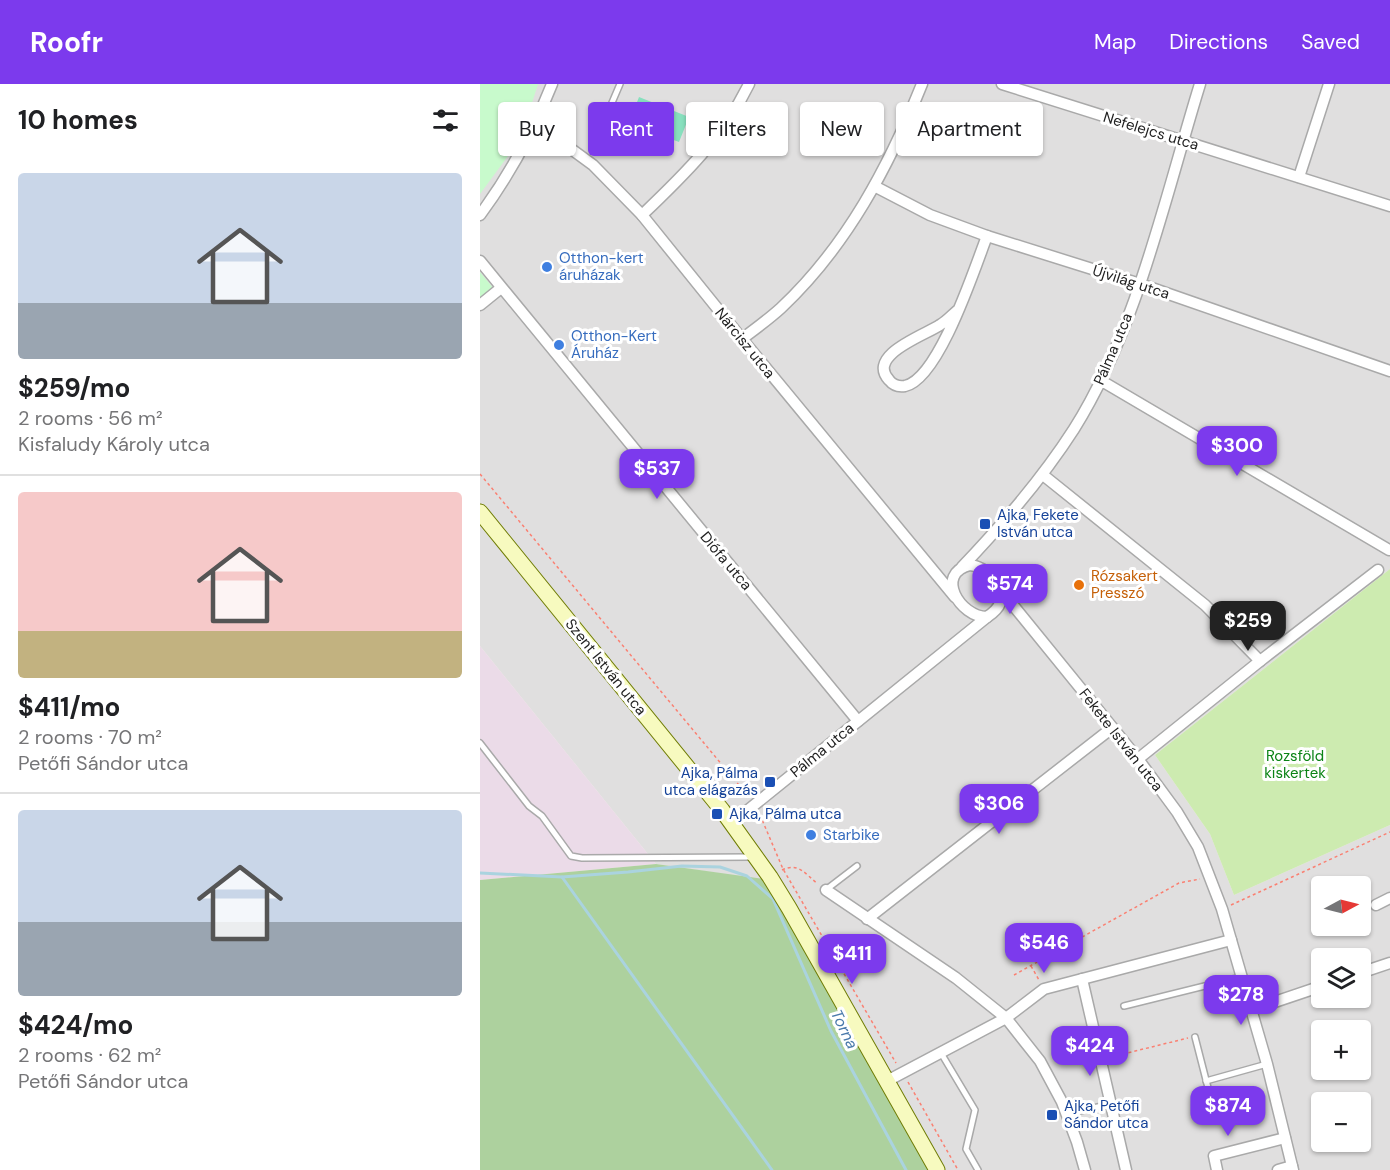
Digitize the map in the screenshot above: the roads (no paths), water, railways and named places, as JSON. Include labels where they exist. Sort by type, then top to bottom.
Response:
[{"type":"main road","name":"Szent István utca","points":[[480,512],[732,823],[770,877],[937,1170]]},
{"type":"street","points":[[545,102],[552,84]]},
{"type":"street","points":[[642,215],[699,158],[723,127],[749,84]]},
{"type":"street","points":[[742,339],[781,308],[814,273],[848,230],[876,187],[922,84]]},
{"type":"street","name":"Nefelejcs utca","points":[[1002,84],[1390,206]]},
{"type":"street","name":"Pálma utca","points":[[952,579],[1043,476],[1075,427],[1100,380],[1140,284],[1200,84]]},
{"type":"street","points":[[1299,177],[1329,84]]},
{"type":"street","name":"Nárcisz utca","points":[[576,153],[593,165],[642,215],[956,597]]},
{"type":"street","points":[[480,215],[504,183],[519,156]]},
{"type":"street","name":"Újvilág utca","points":[[876,187],[930,215],[987,236],[1140,284],[1390,371]]},
{"type":"street","points":[[958,310],[942,324],[896,349],[886,359],[884,370],[886,378],[893,385],[913,384],[938,353],[958,310],[987,236]]},
{"type":"street","name":"Diófa utca","points":[[480,261],[858,721]]},
{"type":"street","points":[[480,305],[501,288]]},
{"type":"street","points":[[1100,380],[1389,550]]},
{"type":"street","points":[[1043,476],[1205,605],[1260,661]]},
{"type":"street","points":[[976,565],[978,550]]},
{"type":"street","points":[[962,567],[976,565],[989,574],[999,588],[1000,605],[1019,612]]},
{"type":"street","points":[[1138,759],[1378,570]]},
{"type":"street","points":[[939,577],[952,579],[956,597],[969,612],[979,617],[987,617]]},
{"type":"street","name":"Fekete István utca","points":[[999,588],[1138,759],[1178,812],[1198,848],[1222,909],[1267,1064],[1293,1168]]},
{"type":"street","name":"Pálma utca","points":[[732,823],[1000,605]]},
{"type":"street","points":[[968,632],[969,612]]},
{"type":"street","points":[[867,919],[1112,728]]},
{"type":"street","points":[[826,890],[956,978],[1006,1018],[1040,1061],[1066,1114],[1085,1170]]},
{"type":"street","points":[[1376,904],[1390,898]]},
{"type":"street","points":[[887,1081],[1006,1018],[1044,989],[1231,940]]},
{"type":"street","points":[[1371,969],[1390,963]]},
{"type":"street","points":[[1082,979],[1126,1170]]},
{"type":"street","points":[[1251,1010],[1311,990]]},
{"type":"street","points":[[1217,1170],[1214,1155],[1285,1138]]},
{"type":"street","points":[[1278,1170],[1293,1168]]},
{"type":"lane","points":[[612,102],[620,84]]},
{"type":"lane","points":[[480,743],[529,806],[542,816],[571,856],[582,858],[756,857]]},
{"type":"lane","points":[[826,890],[857,866]]},
{"type":"lane","points":[[1124,1006],[1241,977]]},
{"type":"lane","points":[[1195,1036],[1215,1115]]},
{"type":"lane","points":[[941,1053],[975,1110],[966,1149],[978,1170]]},
{"type":"lane","points":[[1206,1082],[1267,1064]]},
{"type":"lane","points":[[1066,1114],[1112,1104]]},
{"type":"waterway","name":"Torna","points":[[480,873],[562,877],[682,866],[720,867],[747,876],[773,899],[831,1031],[906,1170]]},
{"type":"waterway","name":"Torna","points":[[562,877],[772,1170]]},
{"type":"place","name":"Otthon-kert áruházak","points":[[547,267]]},
{"type":"place","name":"Otthon-Kert Áruház","points":[[559,345]]},
{"type":"place","name":"Ajka, Fekete István utca","points":[[985,524]]},
{"type":"place","name":"Rózsakert Presszó","points":[[1079,585]]},
{"type":"place","name":"Ajka, Pálma utca elágazás","points":[[770,782]]},
{"type":"place","name":"Ajka, Pálma utca","points":[[717,814]]},
{"type":"place","name":"Starbike","points":[[811,835]]},
{"type":"place","name":"Ajka, Petőfi Sándor utca","points":[[1052,1115]]},
{"type":"park label","name":"Rozsföld kiskertek","points":[[1295,764]]}]
